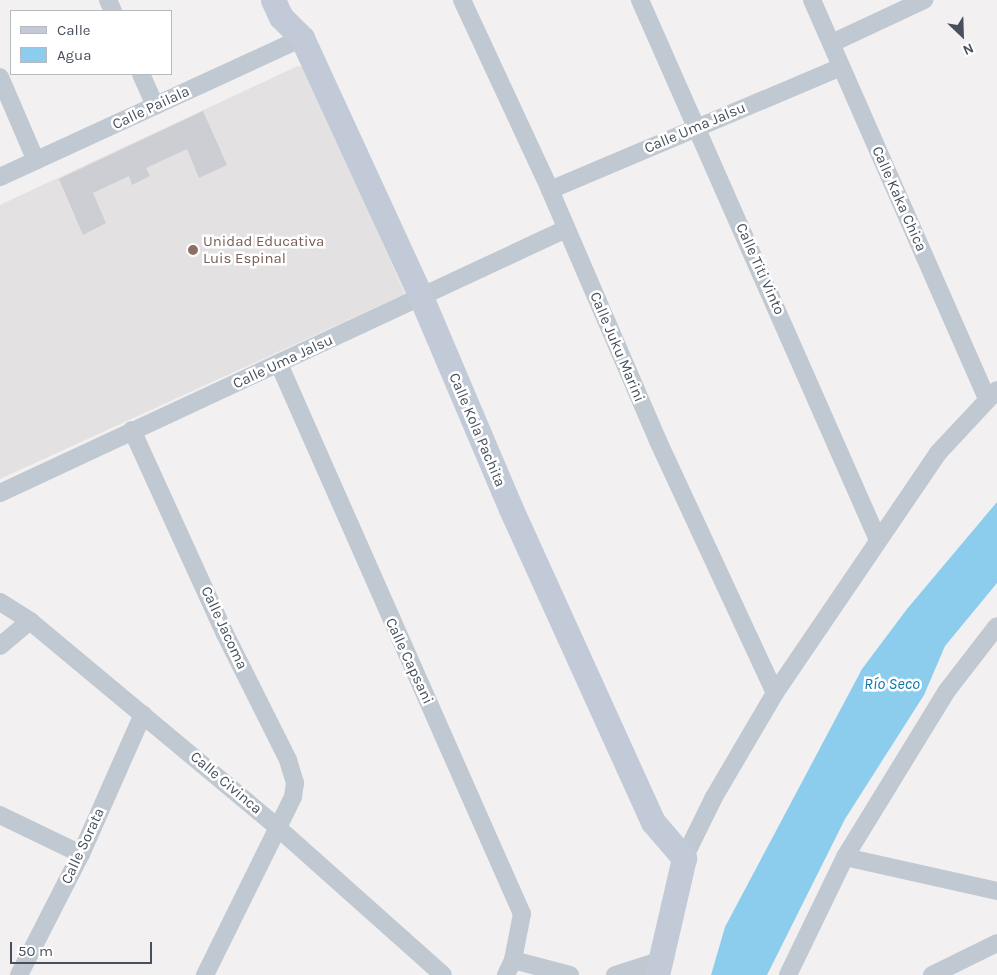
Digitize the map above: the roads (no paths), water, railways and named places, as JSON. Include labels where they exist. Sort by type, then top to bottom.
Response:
[{"type":"street","name":"Calle Kola Pachita","points":[[273,0],[281,17],[302,38],[421,297],[511,509],[653,822],[684,858]]},
{"type":"street","name":"Calle Juku Marini","points":[[462,0],[550,190],[658,441],[775,693]]},
{"type":"street","name":"Calle Titi Vinto","points":[[640,0],[698,127],[878,540]]},
{"type":"street","name":"Calle Kaka Chica","points":[[812,0],[992,394]]},
{"type":"street","points":[[832,43],[924,0]]},
{"type":"street","name":"Calle Pailala","points":[[0,177],[302,38]]},
{"type":"street","name":"Calle Uma Jalsu","points":[[550,190],[841,67]]},
{"type":"street","points":[[141,75],[155,106]]},
{"type":"street","points":[[0,77],[36,160]]},
{"type":"street","name":"Calle Uma Jalsu","points":[[0,493],[566,229]]},
{"type":"street","name":"Calle Capsani","points":[[279,364],[522,914],[510,968]]},
{"type":"street","points":[[614,975],[660,968],[684,858],[714,797],[775,693],[878,540],[938,454],[992,394]]},
{"type":"street","name":"Calle Jacoma","points":[[132,430],[225,634],[288,760],[295,783],[293,797],[205,975]]},
{"type":"street","name":"Calle Civinca","points":[[1,604],[30,621],[144,714],[277,827],[443,975]]},
{"type":"street","points":[[0,646],[30,621]]},
{"type":"street","points":[[788,975],[845,857],[946,692],[997,626]]},
{"type":"street","name":"Calle Sorata","points":[[19,975],[81,854],[144,714]]},
{"type":"street","points":[[0,815],[81,854]]},
{"type":"street","points":[[845,857],[997,891]]},
{"type":"street","points":[[932,975],[997,943]]},
{"type":"street","points":[[510,968],[570,975]]},
{"type":"water","name":"Río Seco","points":[[997,502],[997,583],[945,646],[924,695],[845,819],[767,975],[711,975],[725,927],[862,669],[907,609]]},
{"type":"place","name":"Unidad Educativa Luis Espinal","points":[[193,250]]}]
